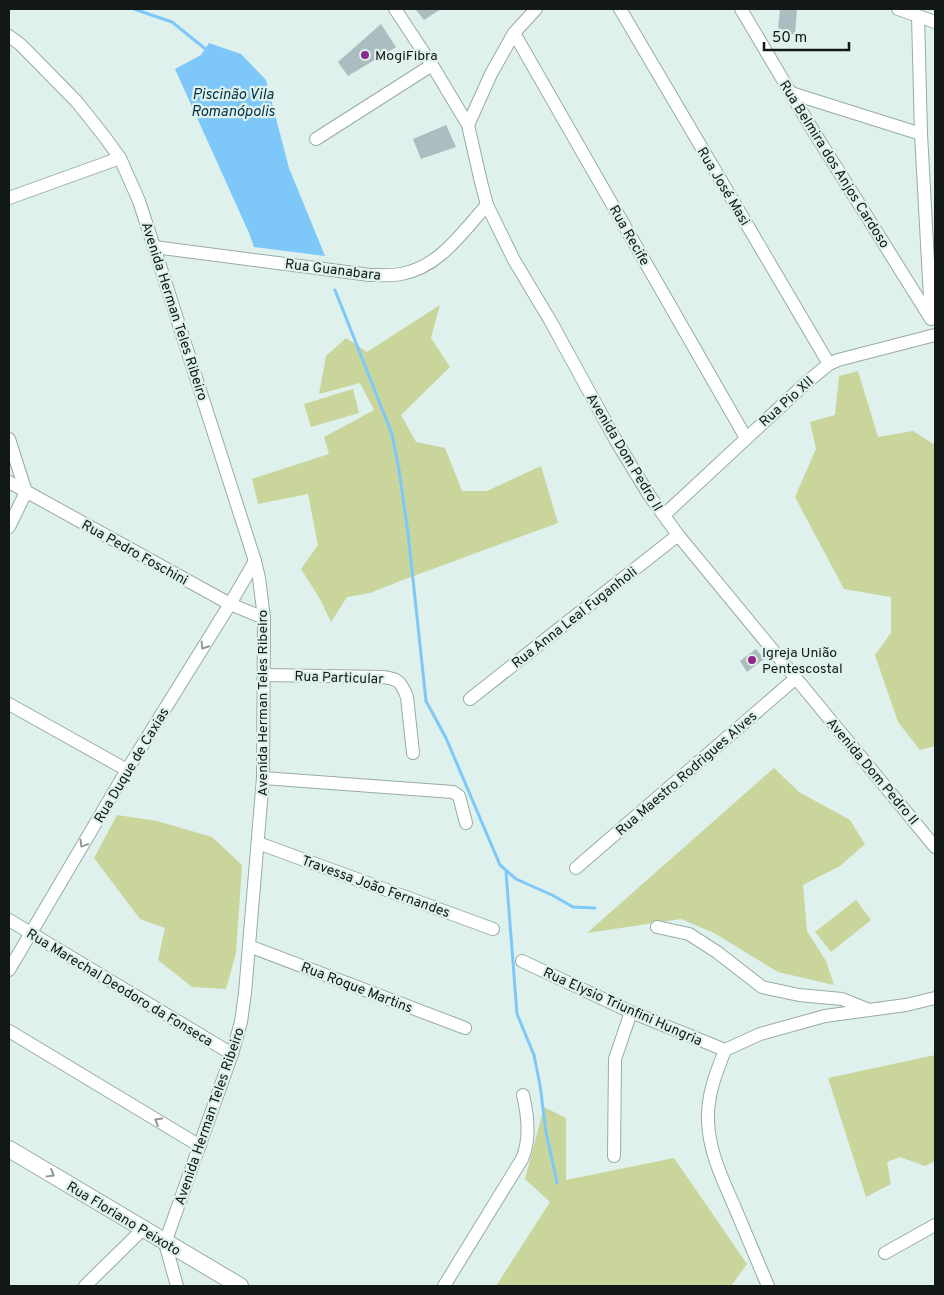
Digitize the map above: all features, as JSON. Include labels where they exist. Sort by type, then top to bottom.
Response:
[{"type":"street","name":"Avenida Dom Pedro II","points":[[395,9],[432,65],[468,126],[487,205],[514,260],[551,322],[615,439],[649,495],[678,535],[935,847]]},
{"type":"street","points":[[468,126],[491,74],[514,33],[536,9]]},
{"type":"street","name":"Rua José Masi","points":[[620,9],[829,364]]},
{"type":"street","name":"Rua Belmira dos Anjos Cardoso","points":[[741,9],[809,124],[931,319]]},
{"type":"street","points":[[898,9],[935,22]]},
{"type":"street","points":[[918,16],[921,134],[931,319],[934,335]]},
{"type":"street","name":"Rua Recife","points":[[514,33],[746,438]]},
{"type":"street","name":"Avenida Herman Teles Ribeiro","points":[[9,36],[27,51],[77,102],[120,158],[154,247],[260,578],[264,618],[263,778],[244,1002],[241,1022],[232,1054],[165,1243]]},
{"type":"street","points":[[316,138],[432,65]]},
{"type":"street","points":[[791,93],[921,134]]},
{"type":"street","points":[[9,198],[120,158]]},
{"type":"street","name":"Rua Guanabara","points":[[154,247],[370,275],[402,274],[420,268],[443,253],[487,205]]},
{"type":"street","name":"Rua Pio XII","points":[[664,515],[807,382],[829,364],[934,335]]},
{"type":"street","points":[[9,463],[11,444]]},
{"type":"street","points":[[9,527],[26,492],[11,444]]},
{"type":"street","name":"Rua Pedro Foschini","points":[[9,482],[230,604],[264,618]]},
{"type":"street","name":"Rua Anna Leal Fuganholi","points":[[470,699],[678,535]]},
{"type":"street","name":"Rua Duque de Caxias","points":[[9,970],[127,770],[230,604],[255,560]]},
{"type":"street","name":"Rua Particular","points":[[264,675],[395,678],[404,688],[407,697],[413,753]]},
{"type":"street","name":"Rua Maestro Rodrigues Alves","points":[[576,868],[796,678]]},
{"type":"street","points":[[9,704],[127,770]]},
{"type":"street","points":[[263,778],[453,792],[459,796],[466,823]]},
{"type":"street","name":"Travessa João Fernandes","points":[[258,842],[493,929]]},
{"type":"street","name":"Rua Marechal Deodoro da Fonseca","points":[[9,920],[232,1054]]},
{"type":"street","points":[[656,927],[689,934],[717,952],[762,987],[799,995],[842,999],[869,1010]]},
{"type":"street","name":"Rua Roque Martins","points":[[249,946],[465,1028]]},
{"type":"street","name":"Rua Elysio Triunfini Hungria","points":[[522,961],[631,1012],[725,1050]]},
{"type":"street","points":[[768,1286],[717,1166],[710,1142],[708,1120],[709,1095],[725,1050],[760,1034],[825,1016],[906,1005],[935,998]]},
{"type":"street","points":[[614,1156],[615,1059],[631,1012]]},
{"type":"street","points":[[9,1030],[200,1146]]},
{"type":"street","points":[[444,1286],[522,1160],[526,1150],[528,1123],[523,1095]]},
{"type":"street","name":"Rua Floriano Peixoto","points":[[9,1148],[165,1243],[240,1286]]},
{"type":"street","points":[[885,1253],[935,1225]]},
{"type":"street","points":[[85,1286],[143,1229]]},
{"type":"street","points":[[165,1243],[177,1286]]},
{"type":"green space","points":[[440,305],[431,338],[450,367],[401,415],[416,442],[445,448],[462,491],[487,491],[541,466],[558,523],[370,593],[347,597],[331,622],[320,599],[301,569],[318,545],[308,494],[258,504],[252,479],[329,454],[324,437],[374,410],[360,383],[319,394],[326,356],[346,338],[367,352]]},
{"type":"green space","points":[[858,371],[878,437],[913,431],[935,445],[935,746],[920,750],[898,722],[875,655],[891,633],[891,597],[844,589],[795,497],[816,449],[810,422],[835,415],[839,376]]},
{"type":"green space","points":[[353,389],[359,413],[311,427],[304,404]]},
{"type":"green space","points":[[774,768],[799,792],[850,820],[865,844],[840,866],[803,885],[807,931],[826,961],[834,985],[778,972],[714,933],[681,919],[587,933]]},
{"type":"green space","points":[[117,815],[157,821],[212,837],[242,865],[236,953],[226,989],[192,987],[158,960],[165,928],[140,919],[94,858]]},
{"type":"green space","points":[[856,900],[871,920],[831,952],[815,932]]},
{"type":"green space","points":[[935,1055],[935,1161],[925,1166],[900,1157],[887,1162],[891,1184],[866,1197],[828,1078]]},
{"type":"green space","points":[[544,1107],[566,1118],[566,1180],[674,1158],[747,1264],[731,1286],[496,1286],[550,1202],[525,1179]]},
{"type":"water","name":"Piscinão Vila Romanópolis","points":[[209,43],[241,54],[266,80],[289,168],[325,256],[254,247],[175,69],[201,55]]},
{"type":"building","points":[[415,9],[441,9],[424,20]]},
{"type":"building","points":[[780,9],[797,9],[795,35],[778,28]]},
{"type":"building","name":"MogiFibra","points":[[381,24],[396,47],[348,76],[338,62]]},
{"type":"building","points":[[446,125],[456,147],[421,159],[413,139]]},
{"type":"building","name":"Igreja União Pentescostal","points":[[756,649],[764,659],[747,672],[740,661]]},
{"type":"waterway","points":[[134,9],[172,22],[208,51]]},
{"type":"waterway","points":[[335,290],[392,434],[408,533],[426,701],[446,738],[500,865],[516,879],[552,895],[573,907],[595,908]]},
{"type":"waterway","points":[[506,872],[517,1014],[534,1055],[546,1132],[557,1183]]},
{"type":"place","name":"MogiFibra","points":[[365,55]]},
{"type":"place","name":"Igreja União Pentescostal","points":[[752,660]]}]
